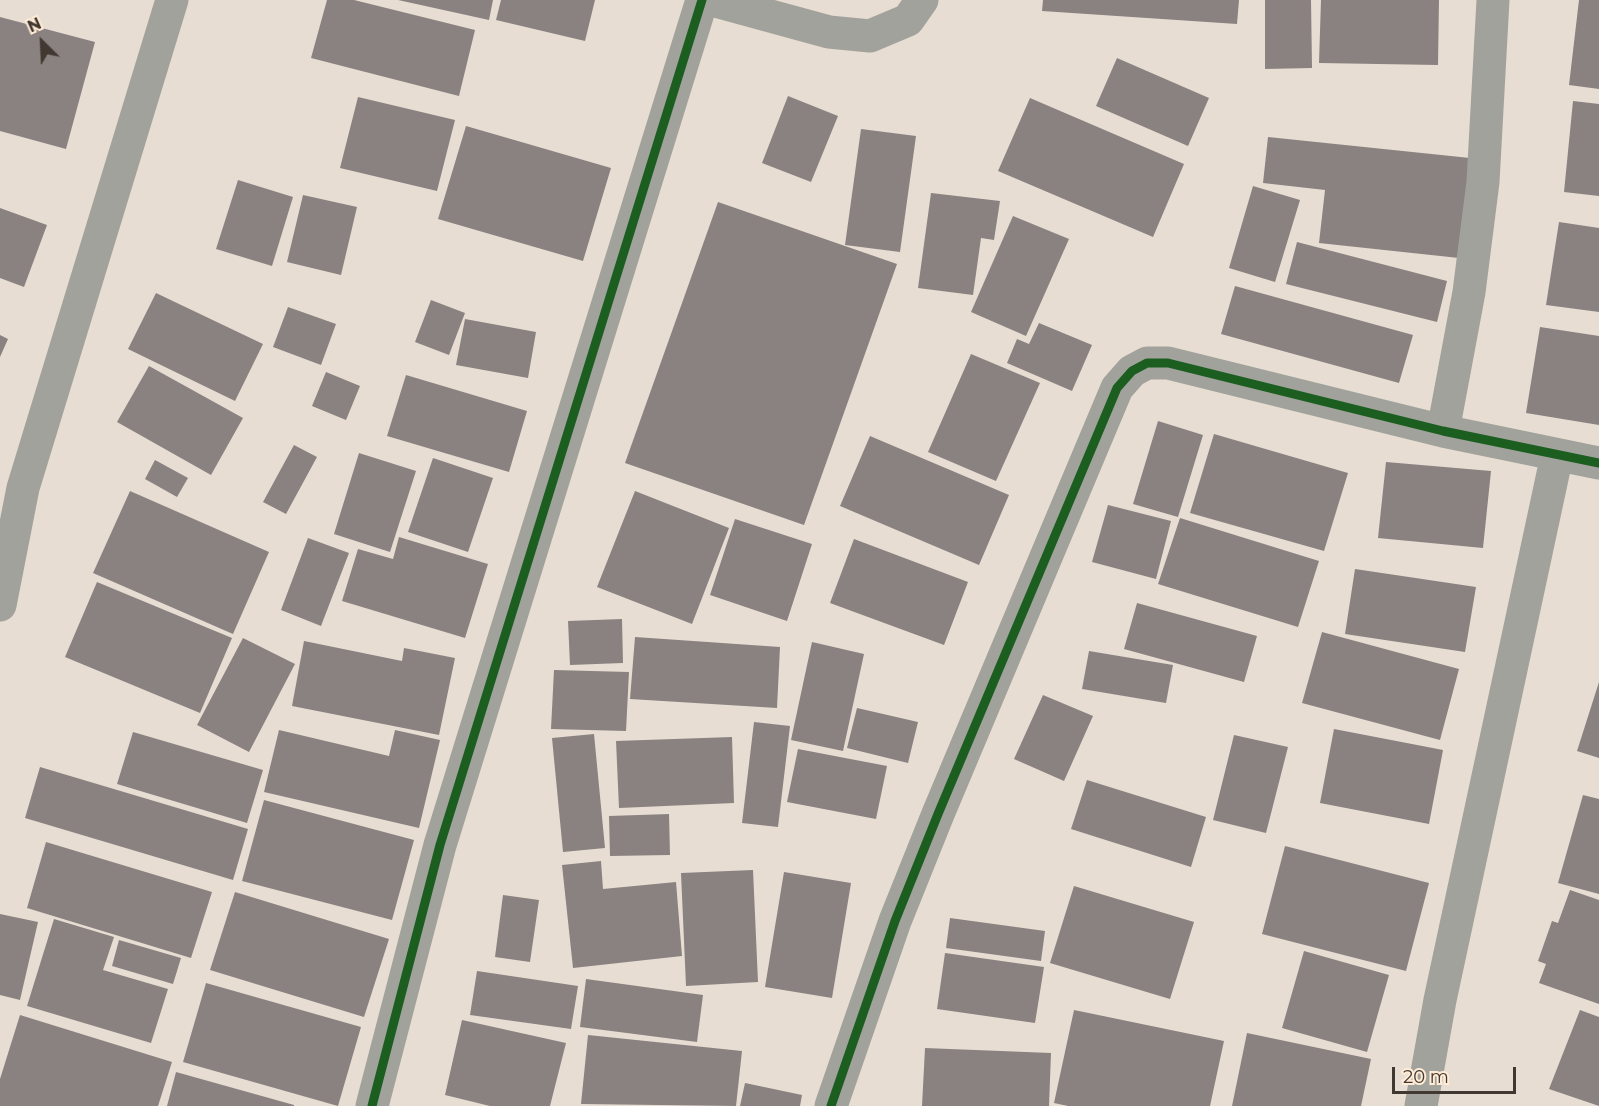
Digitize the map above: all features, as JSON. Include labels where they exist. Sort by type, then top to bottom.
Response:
[{"type":"street","points":[[0,605],[23,488],[172,0]]},
{"type":"street","points":[[372,1106],[440,845],[702,0]]},
{"type":"street","points":[[712,0],[829,32],[870,36],[908,20],[922,0]]},
{"type":"street","points":[[1443,430],[1469,292],[1483,182],[1493,0]]},
{"type":"street","points":[[831,1106],[895,921],[938,814],[1118,388],[1131,371],[1147,363],[1168,363],[1443,430],[1599,463]]},
{"type":"street","points":[[1421,1106],[1440,1000],[1557,455]]},
{"type":"building","points":[[327,0],[354,0],[475,30],[459,96],[311,58]]},
{"type":"building","points":[[398,0],[493,0],[489,20]]},
{"type":"building","points":[[501,0],[595,0],[585,41],[496,20]]},
{"type":"building","points":[[1043,0],[1239,0],[1237,24],[1042,11]]},
{"type":"building","points":[[1265,0],[1311,0],[1312,68],[1265,69]]},
{"type":"building","points":[[1321,0],[1439,0],[1438,65],[1319,63]]},
{"type":"building","points":[[1579,0],[1599,0],[1599,89],[1569,85]]},
{"type":"building","points":[[0,17],[95,42],[66,149],[0,131]]},
{"type":"building","points":[[1117,58],[1209,98],[1188,146],[1096,106]]},
{"type":"building","points":[[788,96],[838,116],[811,182],[762,163]]},
{"type":"building","points":[[358,97],[455,120],[437,191],[340,168]]},
{"type":"building","points":[[1030,98],[1184,164],[1153,237],[998,171]]},
{"type":"building","points":[[1573,101],[1599,104],[1599,196],[1564,192]]},
{"type":"building","points":[[466,126],[611,168],[583,261],[438,219]]},
{"type":"building","points":[[861,129],[916,136],[900,252],[845,245]]},
{"type":"building","points":[[1268,137],[1470,158],[1459,258],[1319,243],[1325,190],[1263,183]]},
{"type":"building","points":[[238,180],[293,197],[272,266],[216,249]]},
{"type":"building","points":[[1253,186],[1300,200],[1275,282],[1229,268]]},
{"type":"building","points":[[931,193],[1000,201],[994,240],[981,238],[973,295],[918,288]]},
{"type":"building","points":[[303,195],[357,207],[341,275],[287,262]]},
{"type":"building","points":[[718,202],[897,264],[804,525],[625,463]]},
{"type":"building","points":[[0,208],[47,225],[24,287],[0,278]]},
{"type":"building","points":[[1013,216],[1069,239],[1026,336],[971,312]]},
{"type":"building","points":[[1559,222],[1599,228],[1599,312],[1546,305]]},
{"type":"building","points":[[1297,242],[1447,281],[1437,322],[1286,284]]},
{"type":"building","points":[[1235,286],[1413,335],[1399,383],[1221,334]]},
{"type":"building","points":[[156,293],[263,344],[235,401],[128,349]]},
{"type":"building","points":[[431,300],[465,313],[449,355],[415,342]]},
{"type":"building","points":[[288,307],[336,324],[321,365],[273,347]]},
{"type":"building","points":[[465,319],[536,332],[528,378],[456,365]]},
{"type":"building","points":[[1039,323],[1092,345],[1072,391],[1007,363],[1017,339],[1029,344]]},
{"type":"building","points":[[1540,327],[1599,336],[1599,425],[1526,413]]},
{"type":"building","points":[[0,335],[8,339],[0,357]]},
{"type":"building","points":[[971,354],[1040,383],[996,481],[928,452]]},
{"type":"building","points":[[149,366],[243,418],[211,475],[117,422]]},
{"type":"building","points":[[326,372],[360,386],[346,420],[312,406]]},
{"type":"building","points":[[406,375],[527,411],[509,472],[387,436]]},
{"type":"building","points":[[1158,421],[1203,435],[1178,517],[1133,504]]},
{"type":"building","points":[[1214,434],[1348,473],[1324,551],[1190,513]]},
{"type":"building","points":[[870,436],[1009,495],[979,565],[840,506]]},
{"type":"building","points":[[294,445],[317,457],[286,514],[263,502]]},
{"type":"building","points":[[359,453],[416,471],[390,552],[334,534]]},
{"type":"building","points":[[433,458],[493,478],[468,552],[408,532]]},
{"type":"building","points":[[155,460],[188,478],[177,497],[145,479]]},
{"type":"building","points":[[1386,462],[1491,471],[1483,548],[1378,538]]},
{"type":"building","points":[[130,491],[269,552],[233,634],[93,573]]},
{"type":"building","points":[[635,491],[729,528],[692,624],[597,587]]},
{"type":"building","points":[[1108,505],[1171,521],[1156,579],[1092,562]]},
{"type":"building","points":[[1180,518],[1319,561],[1298,627],[1158,584]]},
{"type":"building","points":[[735,519],[812,544],[787,621],[710,595]]},
{"type":"building","points":[[399,537],[488,564],[465,638],[342,601],[358,549],[393,559]]},
{"type":"building","points":[[308,538],[349,553],[321,626],[281,610]]},
{"type":"building","points":[[854,539],[968,582],[944,645],[830,603]]},
{"type":"building","points":[[1355,569],[1476,587],[1465,652],[1345,634]]},
{"type":"building","points":[[97,582],[232,638],[200,713],[65,657]]},
{"type":"building","points":[[1137,603],[1257,636],[1244,682],[1124,649]]},
{"type":"building","points":[[622,619],[623,663],[570,665],[568,621]]},
{"type":"building","points":[[1322,632],[1459,669],[1440,740],[1302,703]]},
{"type":"building","points":[[635,637],[780,647],[777,708],[630,699]]},
{"type":"building","points":[[243,638],[295,664],[249,752],[197,725]]},
{"type":"building","points":[[304,641],[402,661],[404,648],[455,658],[439,735],[292,706]]},
{"type":"building","points":[[812,642],[864,654],[843,751],[791,740]]},
{"type":"building","points":[[1089,651],[1173,665],[1166,703],[1082,689]]},
{"type":"building","points":[[554,670],[629,672],[626,731],[551,729]]},
{"type":"building","points":[[1599,682],[1599,758],[1577,751]]},
{"type":"building","points":[[1043,695],[1093,716],[1064,781],[1014,759]]},
{"type":"building","points":[[857,708],[918,722],[908,763],[847,748]]},
{"type":"building","points":[[754,722],[790,726],[778,827],[742,823]]},
{"type":"building","points":[[1334,729],[1443,750],[1429,824],[1320,803]]},
{"type":"building","points":[[279,730],[389,756],[395,730],[440,740],[419,828],[264,792]]},
{"type":"building","points":[[133,732],[263,770],[247,823],[117,784]]},
{"type":"building","points":[[594,734],[605,848],[563,852],[552,738]]},
{"type":"building","points":[[1234,735],[1288,747],[1266,833],[1213,820]]},
{"type":"building","points":[[732,737],[734,803],[619,808],[616,741]]},
{"type":"building","points":[[798,749],[887,766],[876,819],[787,802]]},
{"type":"building","points":[[40,767],[248,829],[233,880],[25,818]]},
{"type":"building","points":[[1087,780],[1206,817],[1191,867],[1071,829]]},
{"type":"building","points":[[1583,795],[1599,799],[1599,894],[1558,883]]},
{"type":"building","points":[[264,800],[414,840],[392,920],[242,881]]},
{"type":"building","points":[[669,814],[670,855],[610,856],[609,816]]},
{"type":"building","points":[[46,842],[212,892],[191,958],[27,908]]},
{"type":"building","points":[[1285,846],[1429,883],[1406,971],[1262,934]]},
{"type":"building","points":[[601,861],[603,889],[676,882],[682,956],[573,968],[562,865]]},
{"type":"building","points":[[753,870],[758,982],[686,986],[681,873]]},
{"type":"building","points":[[784,872],[851,883],[832,998],[765,987]]},
{"type":"building","points":[[1074,886],[1194,922],[1170,999],[1050,963]]},
{"type":"building","points":[[1570,890],[1599,900],[1599,1004],[1539,983],[1546,964],[1538,961],[1552,921],[1558,923]]},
{"type":"building","points":[[235,892],[389,939],[364,1017],[210,970]]},
{"type":"building","points":[[503,895],[539,900],[530,962],[495,957]]},
{"type":"building","points":[[0,914],[38,922],[20,1000],[0,995]]},
{"type":"building","points":[[950,918],[1045,931],[1041,961],[946,948]]},
{"type":"building","points":[[54,919],[114,937],[103,970],[168,989],[151,1043],[27,1006]]},
{"type":"building","points":[[119,940],[181,958],[173,984],[112,966]]},
{"type":"building","points":[[1304,951],[1389,975],[1367,1052],[1282,1028]]},
{"type":"building","points":[[945,953],[1044,967],[1035,1023],[937,1009]]},
{"type":"building","points":[[477,971],[578,986],[571,1029],[470,1015]]},
{"type":"building","points":[[586,979],[703,995],[697,1042],[580,1027]]},
{"type":"building","points":[[206,983],[361,1027],[338,1106],[183,1062]]},
{"type":"building","points":[[1074,1010],[1224,1041],[1210,1106],[1068,1106],[1054,1103]]},
{"type":"building","points":[[1580,1010],[1599,1017],[1599,1106],[1549,1089]]},
{"type":"building","points":[[20,1015],[172,1062],[158,1106],[0,1106],[0,1079]]},
{"type":"building","points":[[462,1020],[566,1043],[550,1106],[490,1106],[445,1095]]},
{"type":"building","points":[[1247,1033],[1371,1059],[1361,1106],[1232,1106]]},
{"type":"building","points":[[588,1035],[742,1051],[736,1106],[581,1104]]},
{"type":"building","points":[[925,1048],[1051,1053],[1049,1106],[922,1106]]},
{"type":"building","points":[[176,1072],[294,1105],[294,1106],[167,1106]]},
{"type":"building","points":[[745,1083],[802,1095],[800,1106],[740,1106]]},
{"type":"cycle path","points":[[372,1106],[440,845],[702,0]]},
{"type":"cycle path","points":[[831,1106],[895,921],[938,814],[1117,388],[1132,371],[1147,363],[1168,363],[1443,431],[1599,463]]}]
